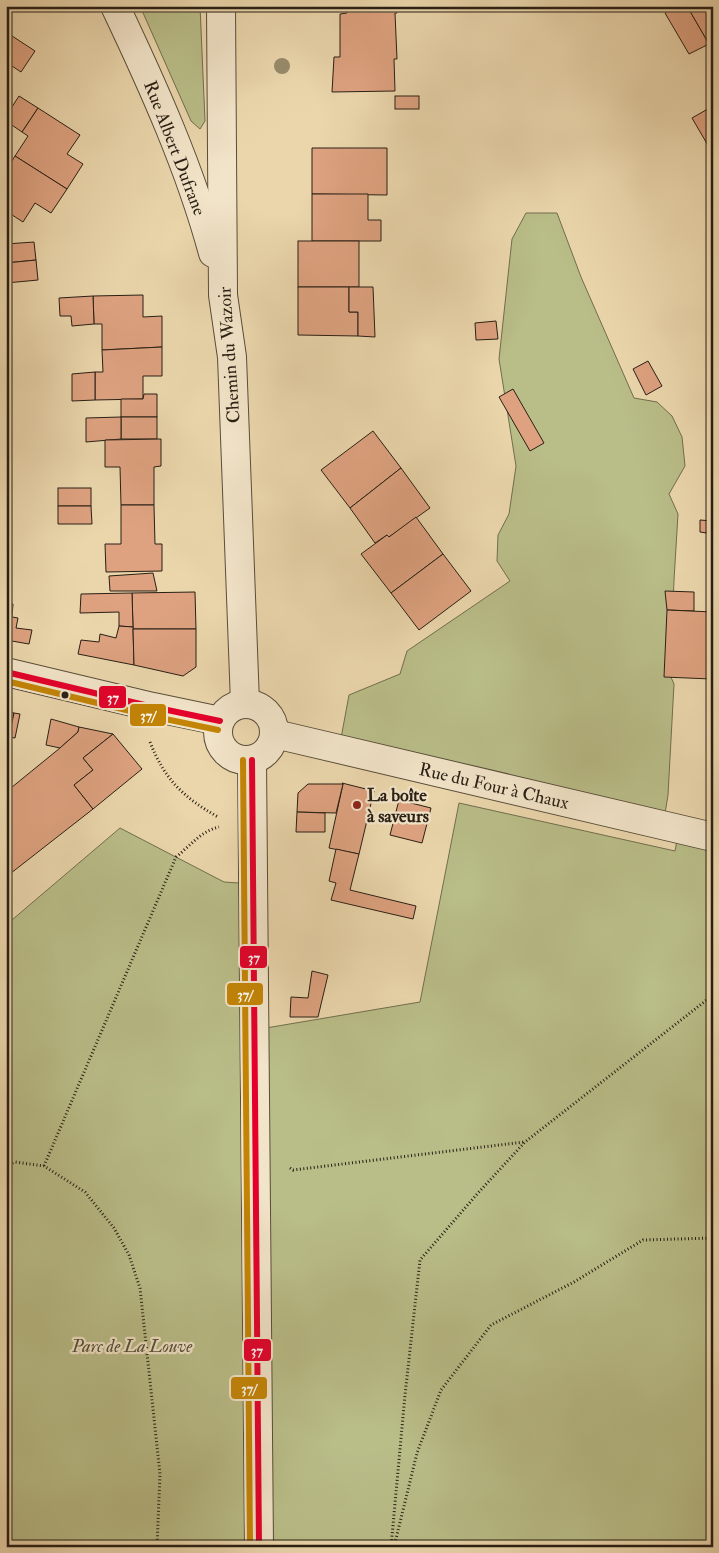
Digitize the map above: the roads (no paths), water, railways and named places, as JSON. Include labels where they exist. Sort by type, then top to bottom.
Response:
[{"type":"street","name":"Rue Albert Dufrane","points":[[115,6],[186,170],[206,226],[223,295]]},
{"type":"street","name":"Chemin du Wazoir","points":[[221,6],[223,295],[232,357],[245,703]]},
{"type":"street","points":[[6,672],[220,721]]},
{"type":"street","points":[[245,703],[263,709],[270,715],[274,724],[275,734],[268,750],[252,760],[244,760],[227,753],[219,738],[218,730],[220,721],[230,708],[245,703]]},
{"type":"street","name":"Rue du Four à Chaux","points":[[275,734],[713,837]]},
{"type":"street","points":[[252,760],[259,1547]]},
{"type":"place","name":"La boîte à saveurs","points":[[357,805]]},
{"type":"park label","name":"Parc de La Louve","points":[[132,1346]]}]
